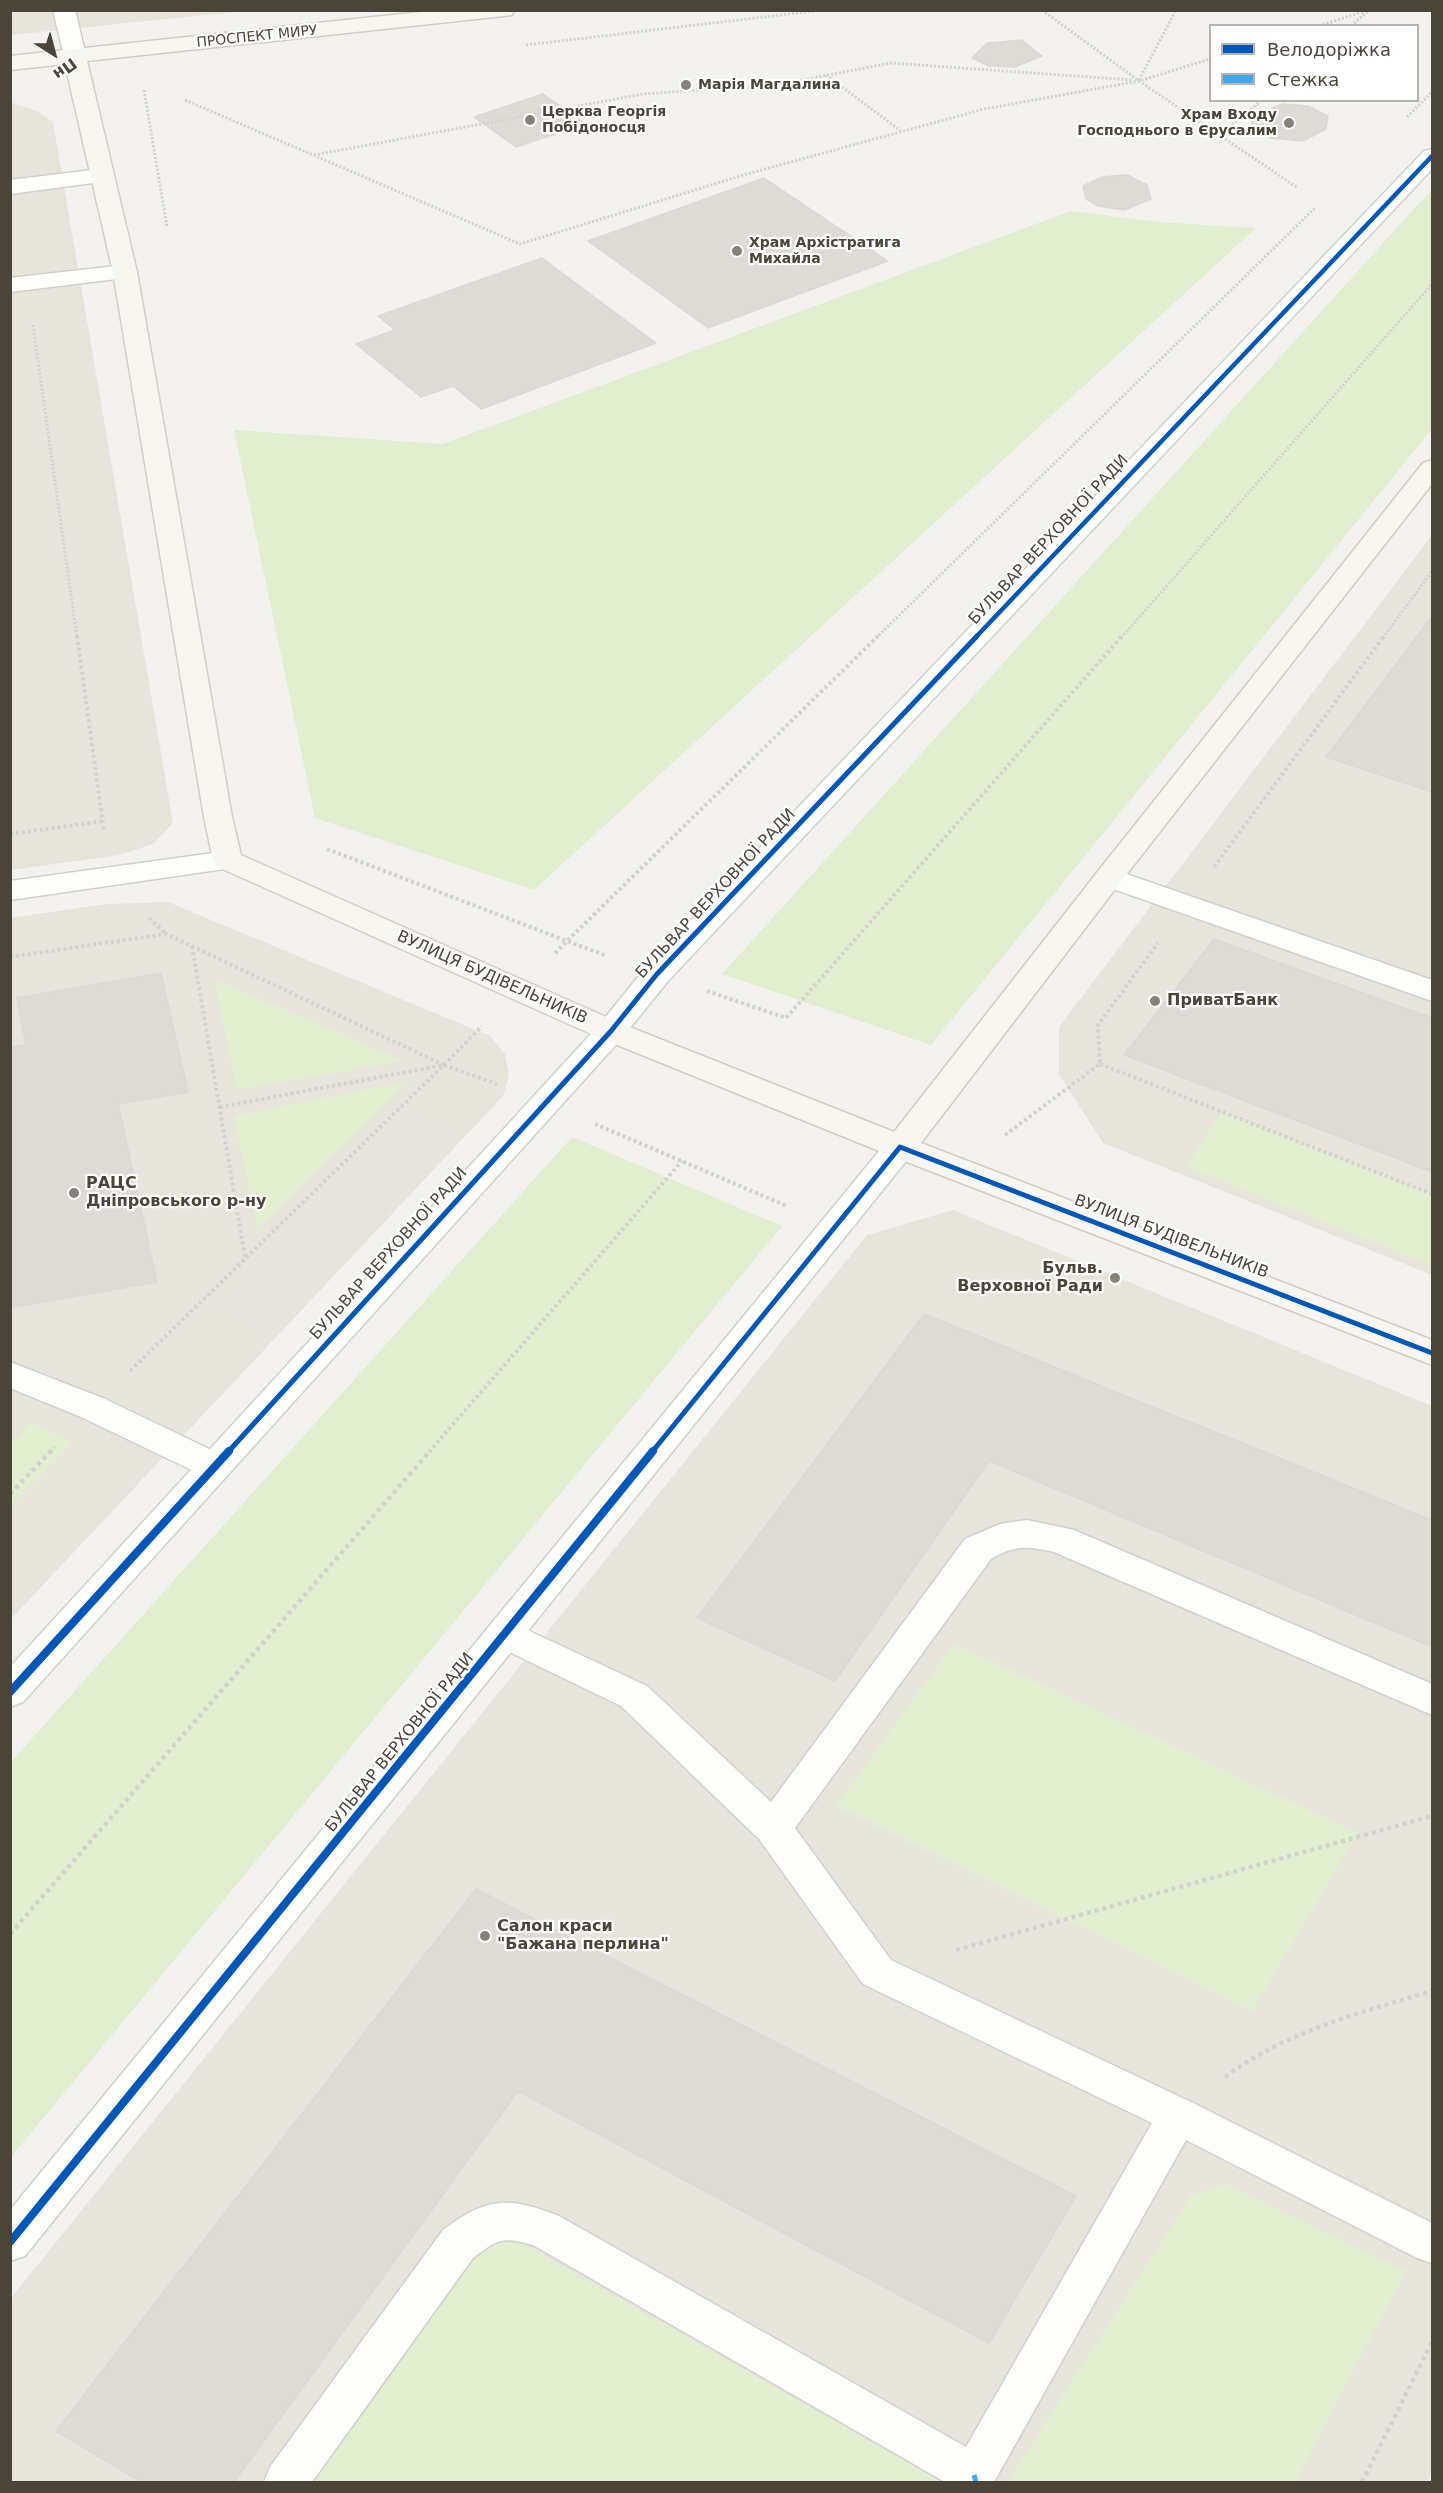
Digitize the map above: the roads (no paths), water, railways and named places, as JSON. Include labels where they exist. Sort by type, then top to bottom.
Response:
[{"type":"main road","name":"ПРОСПЕКТ МИРУ","points":[[10,63],[504,10]]},
{"type":"main road","points":[[75,56],[100,176],[125,272],[218,817],[228,860]]},
{"type":"main road","name":"БУЛЬВАР ВЕРХОВНОЇ РАДИ","points":[[900,1147],[1109,877],[1431,472]]},
{"type":"main road","name":"ВУЛИЦЯ БУДІВЕЛЬНИКІВ","points":[[228,860],[611,1031],[900,1147],[1432,1353]]},
{"type":"street","points":[[64,10],[75,56]]},
{"type":"street","name":"БУЛЬВАР ВЕРХОВНОЇ РАДИ","points":[[10,1692],[611,1031],[657,974],[1432,156]]},
{"type":"street","points":[[10,187],[100,176]]},
{"type":"street","points":[[19,284],[125,272]]},
{"type":"street","points":[[10,891],[228,860]]},
{"type":"street","points":[[1109,877],[1432,991]]},
{"type":"street","name":"БУЛЬВАР ВЕРХОВНОЇ РАДИ","points":[[10,2242],[900,1147]]},
{"type":"street","points":[[10,1374],[93,1408],[214,1466]]},
{"type":"street","points":[[773,1828],[978,1549],[1001,1535],[1028,1533],[1060,1540],[1432,1700]]},
{"type":"street","points":[[506,1634],[634,1696],[773,1828],[877,1972],[1178,2116],[1432,2244]]},
{"type":"street","points":[[286,2482],[458,2244],[483,2225],[511,2219],[544,2229],[972,2479],[1178,2116]]},
{"type":"place","name":"Марія Магдалина","points":[[686,85]]},
{"type":"place","name":"Церква Георгія Побідоносця","points":[[530,120]]},
{"type":"place","name":"Храм Входу Господнього в Єрусалим","points":[[1289,123]]},
{"type":"place","name":"Храм Архістратига Михайла","points":[[737,251]]},
{"type":"place","name":"ПриватБанк","points":[[1155,1001]]},
{"type":"place","name":"РАЦС Дніпровського р-ну","points":[[74,1193]]},
{"type":"place","name":"Бульв. Верховної Ради","points":[[1115,1278]]},
{"type":"place","name":"Салон краси \"Бажана перлина\"","points":[[485,1936]]}]
